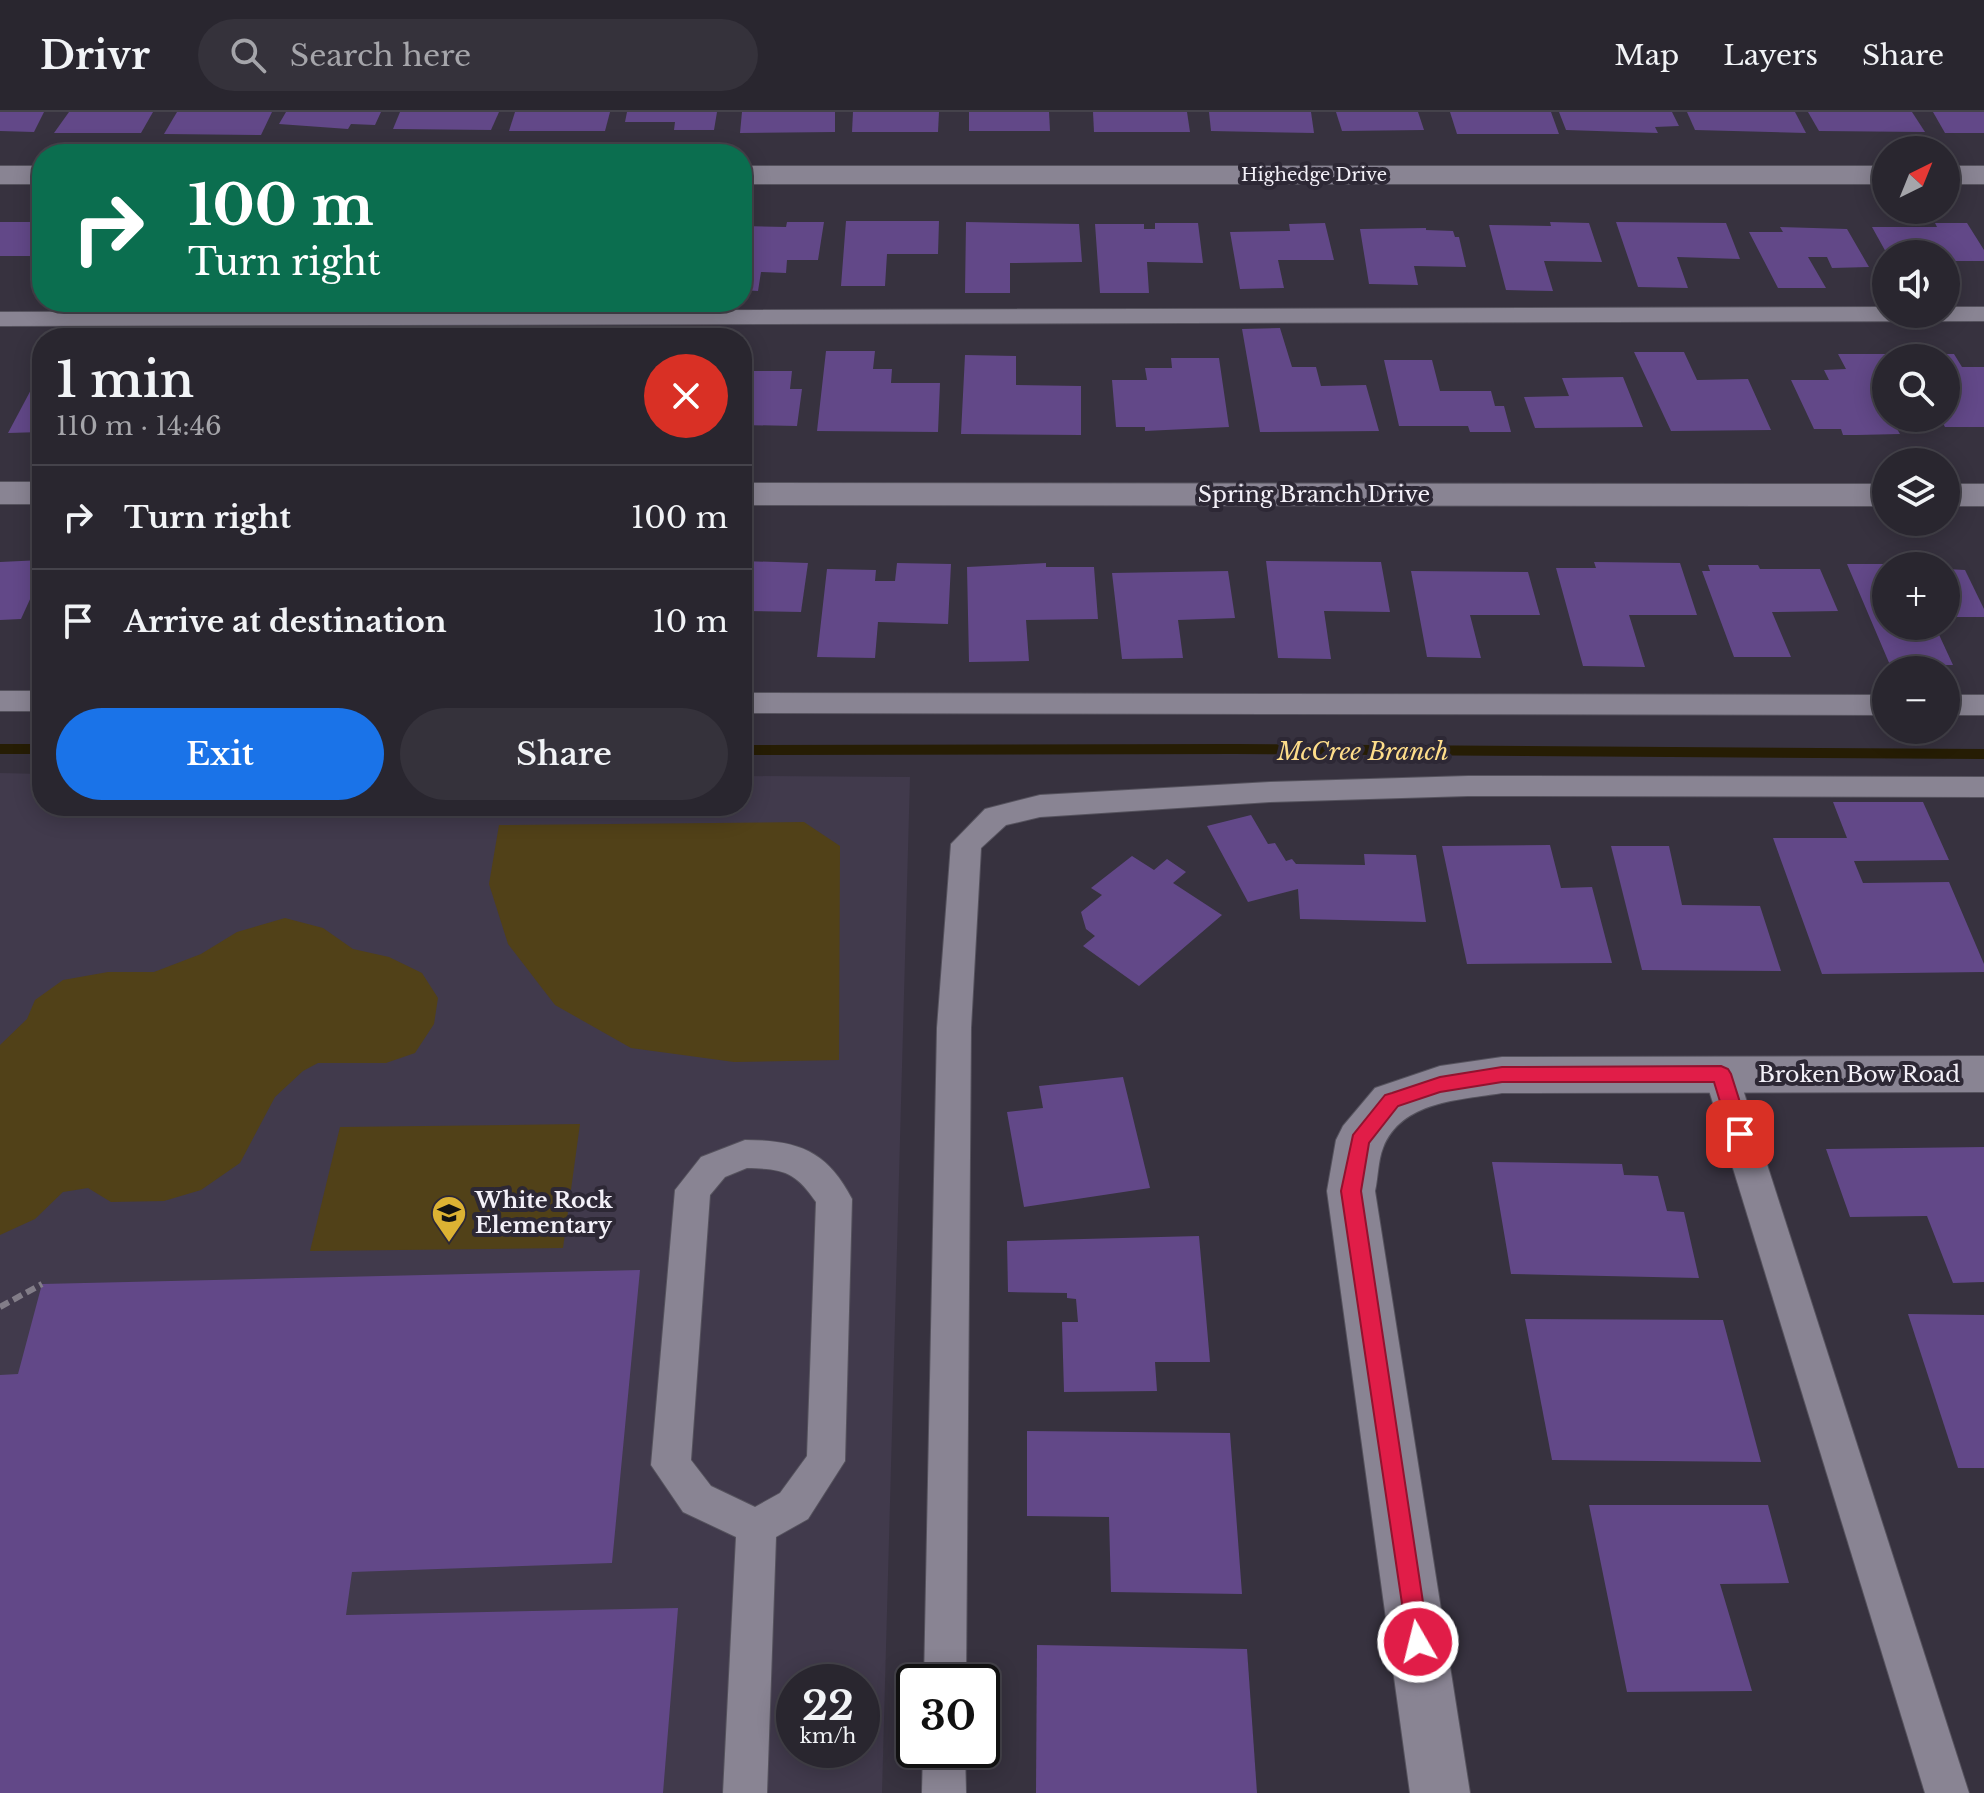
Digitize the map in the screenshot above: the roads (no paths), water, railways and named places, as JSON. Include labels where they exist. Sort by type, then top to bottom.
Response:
[{"type":"street","points":[[0,175],[32,175]]},
{"type":"street","name":"Highedge Drive","points":[[752,175],[1872,175]]},
{"type":"street","points":[[1960,175],[1984,175]]},
{"type":"street","points":[[0,493],[32,493]]},
{"type":"street","name":"Spring Branch Drive","points":[[752,494],[1872,495]]},
{"type":"street","points":[[1960,495],[1984,495]]},
{"type":"street","name":"Broken Bow Road","points":[[1440,1793],[1351,1191],[1360,1140],[1392,1101],[1440,1085],[1502,1075],[1984,1074]]},
{"type":"lane","points":[[0,319],[1984,314]]},
{"type":"lane","points":[[0,701],[32,701]]},
{"type":"lane","points":[[752,703],[1872,705]]},
{"type":"lane","points":[[1960,705],[1984,705]]},
{"type":"lane","points":[[945,1664],[954,1028],[966,844],[996,817],[1040,806],[1270,792],[1468,786],[1984,787]]},
{"type":"lane","points":[[1721,1074],[1947,1793]]},
{"type":"lane","points":[[745,1154],[785,1154],[817,1173],[834,1199],[826,1461],[794,1506],[756,1527],[697,1499],[671,1465],[693,1190],[713,1167],[745,1154]]},
{"type":"lane","points":[[745,1793],[756,1527]]},
{"type":"lane","points":[[944,1768],[944,1793]]},
{"type":"waterway","name":"McCree Branch","points":[[0,749],[32,749]]},
{"type":"waterway","name":"McCree Branch","points":[[752,750],[1234,749],[1984,754]]},
{"type":"place","name":"White Rock Elementary","points":[[449,1244]]}]
